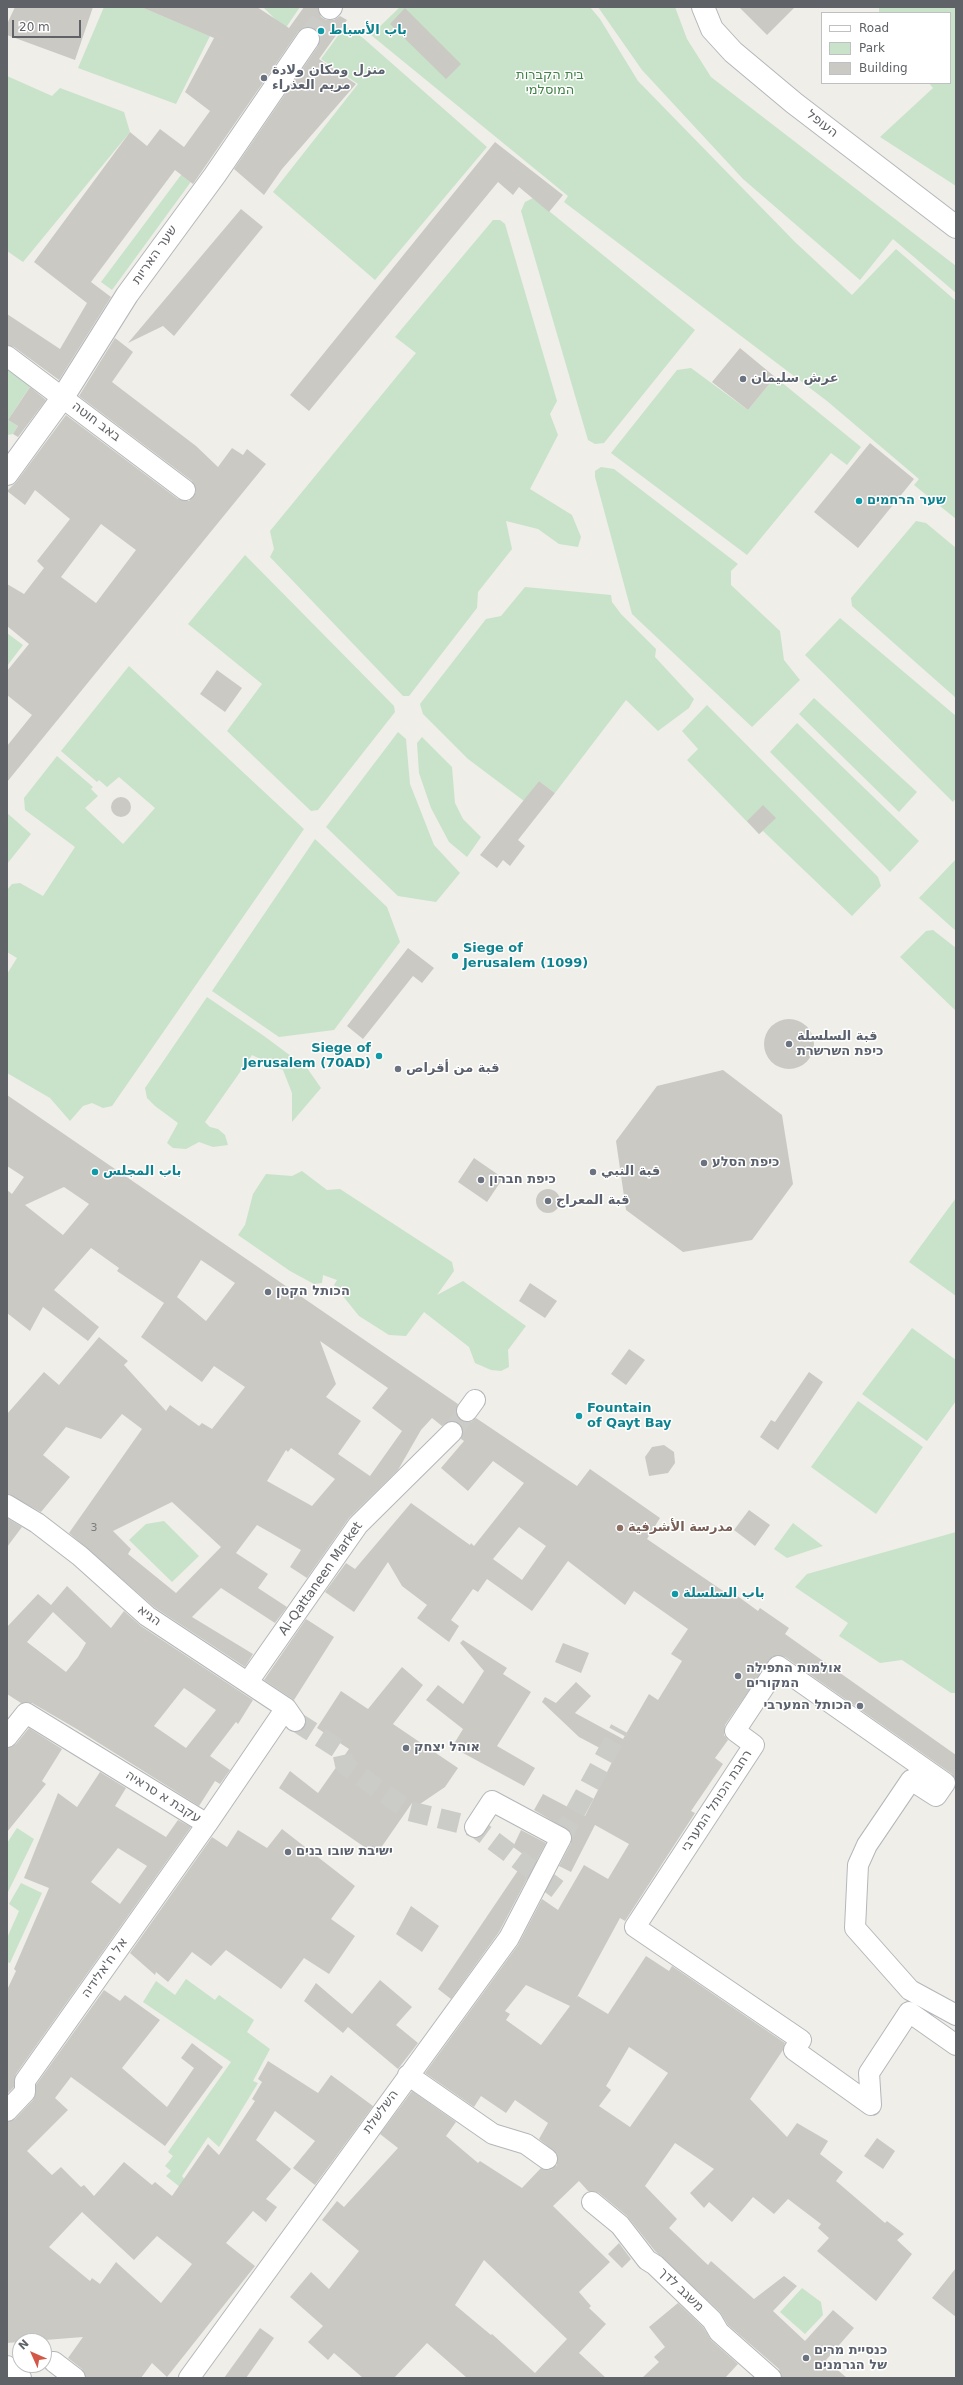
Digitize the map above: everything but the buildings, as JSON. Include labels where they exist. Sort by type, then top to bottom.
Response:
[{"type":"street","name":"העופל","points":[[703,7],[712,29],[733,52],[794,103],[956,227]]},
{"type":"street","name":"שער האריות","points":[[7,474],[63,397],[127,295],[215,175],[308,39]]},
{"type":"street","name":"באב חוטה","points":[[7,356],[185,490]]},
{"type":"street","name":"Al-Qattaneen Market","points":[[248,1682],[358,1525],[452,1432]]},
{"type":"street","name":"הגיא","points":[[7,1505],[37,1524],[80,1556],[147,1616],[248,1682],[290,1714]]},
{"type":"street","name":"רחבת הכותל המערבי","points":[[956,2015],[910,1990],[855,1928],[858,1865],[867,1845],[911,1780],[936,1796],[945,1783],[778,1666],[735,1731],[754,1745],[635,1927],[801,2040],[794,2050],[871,2105],[869,2072],[909,2012],[956,2045]]},
{"type":"street","name":"עקבת א סראיה","points":[[7,1737],[26,1713],[207,1824],[290,1714]]},
{"type":"street","name":"השלשלת","points":[[189,2378],[509,1938],[561,1838],[492,1801],[475,1827]]},
{"type":"street","name":"אל ח'אלידיה","points":[[7,2111],[26,2092],[25,2081],[207,1824]]},
{"type":"street","points":[[408,2075],[493,2134],[526,2144],[548,2159]]},
{"type":"street","name":"משגב לדך","points":[[592,2202],[620,2225],[647,2260],[655,2265],[712,2320],[719,2332],[771,2378]]},
{"type":"street","points":[[54,2362],[75,2378]]},
{"type":"street","points":[[7,2366],[21,2378]]},
{"type":"green space","points":[[104,7],[141,7],[210,36],[176,104],[78,68]]},
{"type":"green space","points":[[263,7],[300,7],[285,29]]},
{"type":"green space","name":"בית הקברות המוסלמי","points":[[400,7],[590,7],[600,19],[638,81],[795,242],[852,295],[896,249],[956,301],[956,519],[914,485],[919,479],[827,401],[564,202],[568,196],[371,35]]},
{"type":"green space","points":[[598,7],[675,7],[687,39],[711,77],[956,266],[956,293],[893,239],[860,280],[743,179],[642,70]]},
{"type":"green space","points":[[879,7],[956,7],[956,186],[880,137],[933,88],[930,84],[951,84],[951,12],[879,12]]},
{"type":"green space","points":[[345,26],[363,38],[487,147],[375,280],[273,192],[358,84],[321,59]]},
{"type":"green space","points":[[7,76],[52,96],[60,88],[124,112],[130,132],[23,262],[7,251]]},
{"type":"green space","points":[[184,171],[193,179],[112,290],[101,282]]},
{"type":"green space","points":[[533,198],[695,330],[604,443],[595,444],[588,440],[521,211],[525,202]]},
{"type":"green space","points":[[493,220],[500,220],[505,224],[557,401],[550,414],[558,435],[530,489],[572,515],[581,537],[578,547],[559,544],[538,529],[506,521],[512,549],[478,592],[477,608],[409,696],[403,696],[270,557],[274,549],[270,531],[416,353],[395,337]]},
{"type":"green space","points":[[7,361],[31,385],[8,420],[18,426],[13,434],[7,435]]},
{"type":"green space","points":[[691,368],[748,410],[775,377],[861,447],[847,465],[831,453],[747,555],[611,453],[677,370]]},
{"type":"green space","points":[[601,467],[614,469],[738,564],[731,571],[731,585],[780,631],[784,660],[800,680],[752,727],[632,614],[595,477],[595,471]]},
{"type":"green space","points":[[916,521],[926,523],[956,548],[956,698],[852,606],[851,598]]},
{"type":"green space","points":[[245,555],[394,706],[395,712],[318,810],[311,811],[227,731],[262,684],[188,624]]},
{"type":"green space","points":[[525,587],[611,595],[612,602],[621,614],[656,649],[655,657],[694,699],[689,708],[658,731],[626,700],[555,793],[539,781],[524,801],[468,759],[423,714],[420,704],[486,619],[501,616]]},
{"type":"green space","points":[[840,618],[956,716],[956,798],[953,802],[805,655]]},
{"type":"green space","points":[[7,633],[23,645],[7,666]]},
{"type":"green space","points":[[129,666],[304,829],[112,1106],[103,1108],[92,1103],[83,1106],[70,1121],[50,1098],[7,1073],[7,974],[17,958],[7,952],[7,890],[12,884],[20,883],[43,896],[75,847],[25,810],[24,798],[57,756],[93,787],[91,789],[98,796],[85,808],[123,844],[155,808],[119,777],[107,787],[99,780],[97,782],[61,751]]},
{"type":"green space","points":[[814,698],[917,792],[899,812],[799,714]]},
{"type":"green space","points":[[707,705],[878,877],[881,886],[852,916],[763,831],[759,834],[687,760],[698,749],[682,731]]},
{"type":"green space","points":[[797,723],[919,841],[890,872],[770,752]]},
{"type":"green space","points":[[398,732],[406,739],[410,784],[434,845],[460,873],[436,902],[398,896],[326,827]]},
{"type":"green space","points":[[422,737],[452,767],[455,803],[463,819],[481,837],[467,857],[449,842],[431,808],[419,773],[417,743]]},
{"type":"green space","points":[[7,813],[31,834],[7,864]]},
{"type":"green space","points":[[315,839],[387,907],[400,942],[334,1030],[279,1037],[212,991]]},
{"type":"green space","points":[[956,859],[956,931],[919,898]]},
{"type":"green space","points":[[933,930],[956,948],[956,1011],[900,957],[926,931]]},
{"type":"green space","points":[[207,997],[307,1068],[321,1088],[292,1122],[292,1093],[283,1070],[252,1055],[205,1122],[210,1127],[218,1129],[225,1135],[228,1145],[213,1147],[199,1142],[186,1149],[173,1148],[167,1143],[178,1123],[155,1106],[147,1098],[145,1088]]},
{"type":"green space","points":[[302,1171],[327,1190],[340,1189],[452,1262],[454,1271],[437,1295],[463,1281],[526,1326],[508,1350],[509,1367],[501,1371],[491,1370],[475,1363],[469,1347],[424,1312],[406,1336],[389,1335],[359,1316],[334,1285],[337,1280],[323,1275],[322,1283],[314,1284],[290,1271],[238,1235],[245,1225],[253,1194],[266,1174],[292,1176]]},
{"type":"green space","points":[[956,1198],[956,1296],[909,1262]]},
{"type":"green space","points":[[912,1328],[956,1360],[956,1401],[927,1441],[862,1394]]},
{"type":"green space","points":[[858,1401],[923,1447],[876,1514],[811,1467]]},
{"type":"green space","points":[[164,1521],[199,1556],[172,1582],[129,1540],[146,1524]]},
{"type":"green space","points":[[793,1523],[823,1546],[787,1558],[774,1549]]},
{"type":"green space","points":[[956,1532],[956,1693],[951,1693],[902,1660],[880,1663],[839,1636],[848,1623],[795,1587],[807,1574]]},
{"type":"green space","points":[[17,1828],[34,1839],[7,1894],[7,1843]]},
{"type":"green space","points":[[21,1883],[42,1893],[10,1963],[7,1962],[7,1938],[19,1911],[9,1904]]},
{"type":"green space","points":[[186,1979],[215,2000],[219,1995],[254,2020],[247,2032],[270,2049],[253,2081],[258,2083],[219,2147],[208,2137],[182,2176],[185,2180],[180,2187],[166,2176],[171,2171],[165,2166],[173,2156],[168,2152],[231,2062],[143,2002],[156,1981],[175,1995]]},
{"type":"green space","points":[[802,2288],[821,2302],[823,2315],[805,2334],[780,2312]]},
{"type":"tunnel","points":[[308,39],[330,8]]},
{"type":"tunnel","points":[[452,1432],[467,1411]]},
{"type":"tunnel","points":[[295,1721],[342,1751],[345,1765],[409,1811],[475,1827],[560,1891]]},
{"type":"tunnel","points":[[561,1838],[620,1729]]},
{"type":"place","name":"باب الأسباط","points":[[321,31]]},
{"type":"place","name":"منزل ومكان ولادة مريم العذراء","points":[[264,78]]},
{"type":"place","name":"عرش سليمان","points":[[743,379]]},
{"type":"place","name":"שער הרחמים","points":[[859,501]]},
{"type":"place","name":"Siege of Jerusalem (1099)","points":[[455,956]]},
{"type":"place","name":"قبة السلسلة כיפת השרשרת","points":[[789,1044]]},
{"type":"place","name":"Siege of Jerusalem (70AD)","points":[[379,1056]]},
{"type":"place","name":"قبة من أقراص","points":[[398,1069]]},
{"type":"place","name":"כיפת הסלע","points":[[704,1163]]},
{"type":"place","name":"باب المجلس","points":[[95,1172]]},
{"type":"place","name":"قبة النبي","points":[[593,1172]]},
{"type":"place","name":"כיפת חברון","points":[[481,1180]]},
{"type":"place","name":"قبة المعراج","points":[[548,1201]]},
{"type":"place","name":"הכותל הקטן","points":[[268,1292]]},
{"type":"place","name":"Fountain of Qayt Bay","points":[[579,1416]]},
{"type":"place","name":"مدرسة الأشرفية","points":[[620,1528]]},
{"type":"place","name":"باب السلسلة","points":[[675,1594]]},
{"type":"place","name":"אולמות התפילה המקורים","points":[[738,1676]]},
{"type":"place","name":"הכותל המערבי","points":[[860,1706]]},
{"type":"place","name":"אוהל יצחק","points":[[406,1748]]},
{"type":"place","name":"ישיבת שובו בנים","points":[[288,1852]]},
{"type":"place","name":"כנסיית מרים של הגרמנים","points":[[806,2358]]}]
